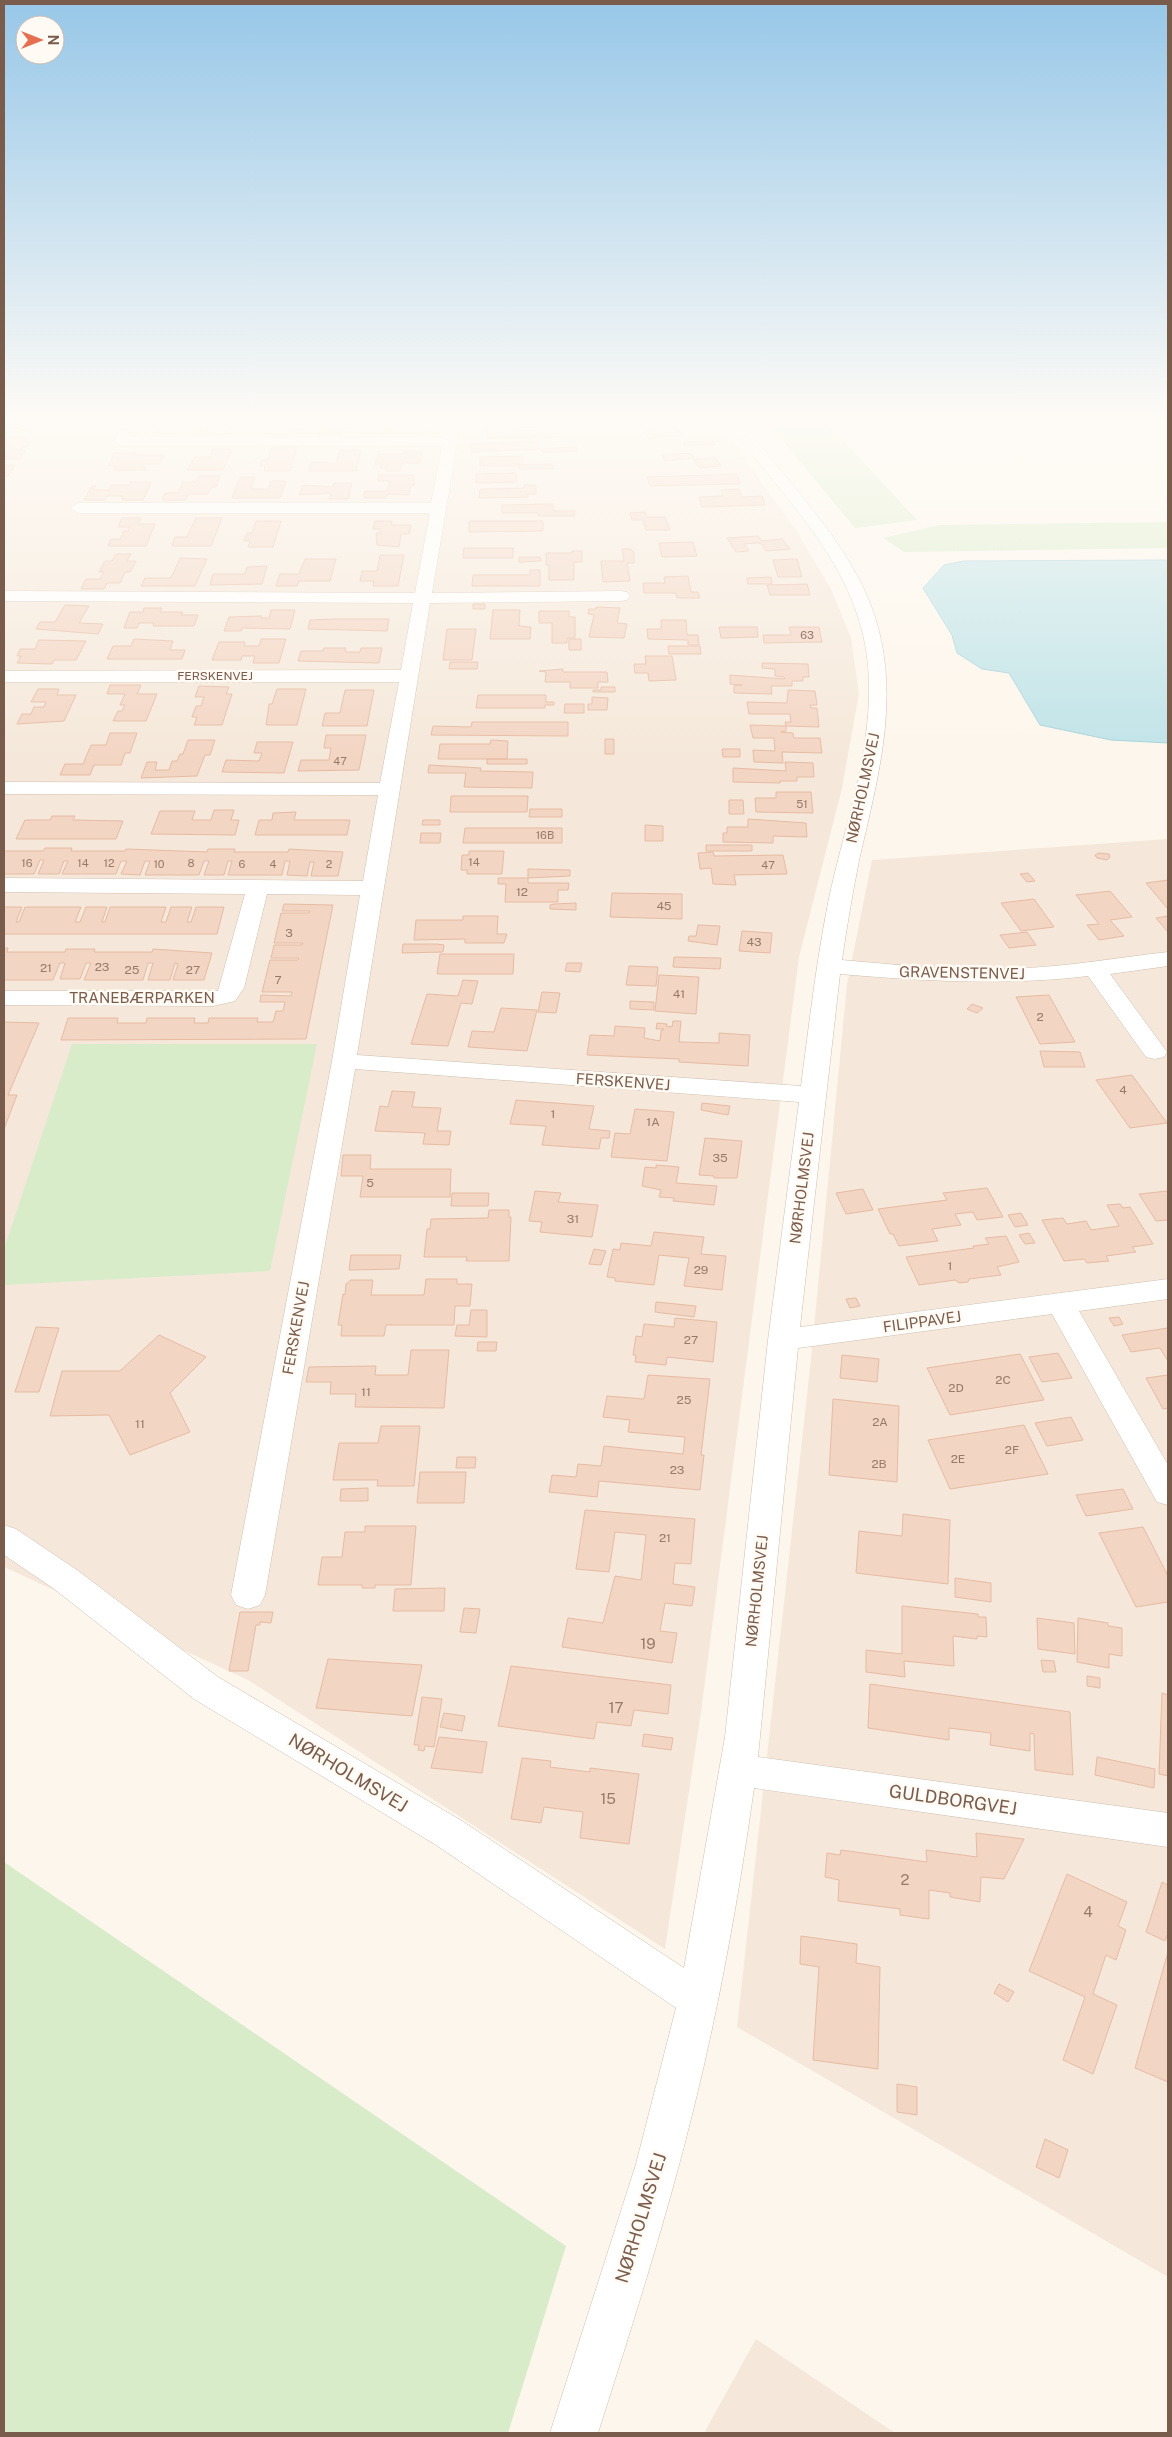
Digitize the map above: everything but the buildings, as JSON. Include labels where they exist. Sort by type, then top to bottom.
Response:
[{"type":"street","name":"FERSKENVEJ","points":[[248,1595],[344,1061],[434,533]]},
{"type":"street","name":"NØRHOLMSVEJ","points":[[574,2433],[627,2267],[668,2128],[698,2000],[738,1770],[783,1340],[829,966],[841,894],[872,754],[879,702],[875,648],[870,622],[846,574],[819,533]]},
{"type":"street","points":[[4,596],[423,598],[621,596]]},
{"type":"street","name":"FERSKENVEJ","points":[[12,681],[410,676]]},
{"type":"street","points":[[4,788],[389,789]]},
{"type":"street","points":[[4,885],[372,888]]},
{"type":"street","name":"TRANEBÆRPARKEN","points":[[4,998],[212,999],[227,996],[232,988],[257,888]]},
{"type":"street","name":"GRAVENSTENVEJ","points":[[829,966],[921,974],[982,976],[1096,969],[1168,959]]},
{"type":"street","points":[[1096,969],[1155,1052]]},
{"type":"street","name":"FERSKENVEJ","points":[[344,1061],[813,1094]]},
{"type":"street","name":"FILIPPAVEJ","points":[[783,1340],[1168,1289]]},
{"type":"street","points":[[1060,1303],[1168,1493]]},
{"type":"street","name":"NØRHOLMSVEJ","points":[[4,1538],[65,1579],[206,1688],[449,1833],[698,2000]]},
{"type":"street","name":"GULDBORGVEJ","points":[[738,1770],[1168,1830]]},
{"type":"shaded area","points":[[4,533],[798,533],[832,591],[851,638],[859,693],[842,788],[799,957],[701,1712],[665,1949],[248,1680],[4,1567]]},
{"type":"shaded area","points":[[1168,839],[1168,2277],[737,2027],[811,1359],[847,984],[872,860]]},
{"type":"shaded area","points":[[756,2339],[895,2433],[704,2433]]},
{"type":"green space","points":[[906,533],[1168,533],[1168,548],[904,552],[883,538]]},
{"type":"green space","points":[[72,1044],[317,1044],[270,1271],[4,1285],[4,1249]]},
{"type":"green space","points":[[4,1862],[566,2246],[508,2433],[4,2433]]},
{"type":"water","points":[[1168,560],[1168,743],[1111,740],[1040,725],[1009,673],[982,669],[957,653],[952,635],[923,588],[944,565],[963,561]]}]
